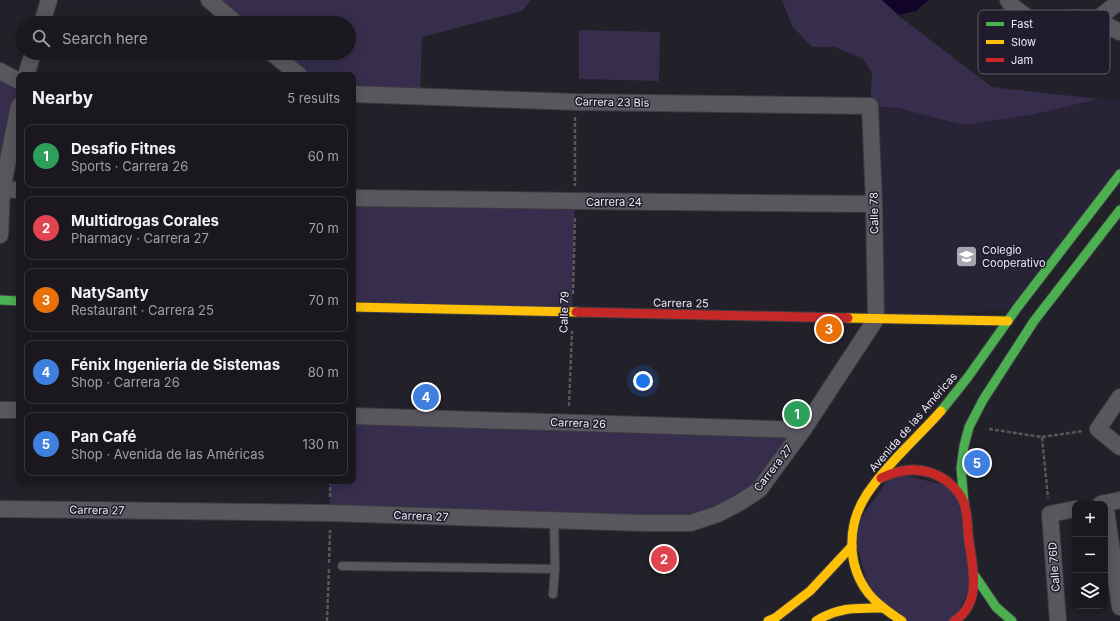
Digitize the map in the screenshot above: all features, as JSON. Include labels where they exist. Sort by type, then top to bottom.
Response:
[{"type":"main road","name":"Avenida de las Américas","points":[[902,621],[882,608],[871,598],[863,587],[855,567],[852,546],[853,530],[857,513],[864,498],[878,480],[940,413],[1120,174]]},
{"type":"main road","points":[[959,620],[970,603],[974,590],[974,576],[964,503],[961,468],[964,446],[969,427],[983,400],[1034,321],[1120,210]]},
{"type":"main road","points":[[0,300],[16,301]]},
{"type":"main road","name":"Carrera 25","points":[[356,307],[876,320],[1008,321]]},
{"type":"main road","points":[[878,480],[898,470],[910,468],[927,470],[942,477],[955,488],[964,503]]},
{"type":"main road","points":[[768,621],[775,618],[810,592],[852,546]]},
{"type":"main road","points":[[974,576],[996,607],[1012,621]]},
{"type":"main road","points":[[816,621],[827,613],[844,608],[882,608]]},
{"type":"street","points":[[44,16],[49,0]]},
{"type":"street","points":[[209,0],[228,16]]},
{"type":"street","points":[[1008,0],[1011,5],[1018,10]]},
{"type":"street","points":[[1109,10],[1120,1]]},
{"type":"street","points":[[1110,27],[1120,32]]},
{"type":"street","points":[[27,72],[31,60]]},
{"type":"street","points":[[281,60],[295,72]]},
{"type":"street","points":[[0,71],[16,79]]},
{"type":"street","name":"Carrera 23 Bis","points":[[356,94],[575,102],[870,106]]},
{"type":"street","name":"Calle 78","points":[[870,106],[874,204],[876,320]]},
{"type":"street","points":[[0,235],[1,189],[16,120]]},
{"type":"street","points":[[1,189],[16,190]]},
{"type":"street","name":"Carrera 24","points":[[356,198],[874,204]]},
{"type":"street","name":"Carrera 27","points":[[0,509],[330,513],[554,521],[691,523],[715,515],[739,503],[759,490],[803,430],[876,320]]},
{"type":"street","points":[[1120,397],[1098,429],[1120,447]]},
{"type":"street","points":[[0,410],[16,410]]},
{"type":"street","name":"Carrera 26","points":[[356,416],[803,430]]},
{"type":"street","points":[[1109,503],[1120,607]]},
{"type":"street","points":[[1050,514],[1072,510]]},
{"type":"street","name":"Calle 76D","points":[[1050,514],[1058,621]]},
{"type":"lane","points":[[553,594],[555,569],[554,521]]},
{"type":"lane","points":[[342,566],[555,569]]},
{"type":"path","name":"Calle 79","points":[[568,422],[575,201],[575,102]]},
{"type":"path","points":[[969,427],[986,428],[1042,437],[1098,429]]},
{"type":"path","points":[[1042,437],[1050,514]]},
{"type":"shaded area","points":[[209,0],[531,0],[522,11],[422,37],[420,96],[356,94],[356,72],[295,72],[281,60],[356,60],[356,16],[228,16]]},
{"type":"shaded area","points":[[782,0],[882,0],[899,16],[992,87],[1099,99],[1031,115],[963,125],[898,108],[870,106],[872,73],[863,59],[835,47],[812,47],[792,26]]},
{"type":"shaded area","points":[[882,0],[929,0],[916,11],[899,15]]},
{"type":"shaded area","points":[[579,30],[660,32],[659,81],[579,79]]},
{"type":"shaded area","points":[[0,71],[16,79],[16,119],[0,189]]},
{"type":"shaded area","name":"Colegio Cooperativo","points":[[1099,99],[1120,100],[1120,174],[1016,309],[876,319],[870,106],[898,108],[963,125],[1032,115]]},
{"type":"shaded area","points":[[356,198],[575,201],[572,312],[356,307]]},
{"type":"shaded area","points":[[356,416],[803,430],[759,490],[715,515],[330,513],[330,484],[356,484]]},
{"type":"shaded area","points":[[893,472],[955,488],[975,576],[954,621],[902,621],[871,598],[853,530]]},
{"type":"traffic: fast","points":[[941,411],[968,377],[1017,308],[1120,174]]},
{"type":"traffic: fast","points":[[964,503],[961,468],[964,446],[969,427],[983,400],[1034,321],[1120,210]]},
{"type":"traffic: fast","points":[[0,300],[16,301]]},
{"type":"traffic: fast","points":[[975,576],[996,607],[1012,621]]},
{"type":"traffic: slow","points":[[356,307],[576,312]]},
{"type":"traffic: slow","points":[[848,318],[1008,321]]},
{"type":"traffic: slow","points":[[902,621],[876,602],[861,583],[853,558],[853,531],[860,506],[875,483],[941,411]]},
{"type":"traffic: slow","points":[[768,621],[775,618],[810,591],[852,546]]},
{"type":"traffic: slow","points":[[816,621],[824,616],[848,609],[882,608]]},
{"type":"traffic: jam","points":[[576,312],[848,318]]},
{"type":"traffic: jam","points":[[881,478],[906,470],[931,473],[947,481],[957,491],[963,500],[967,517],[974,585],[969,605],[963,614],[954,621]]},
{"type":"place","name":"Colegio Cooperativo","points":[[966,256]]},
{"type":"place","name":"NatySanty","points":[[829,329]]},
{"type":"place","name":"Fénix Ingeniería de Sistemas","points":[[426,397]]},
{"type":"place","name":"Desafio Fitnes","points":[[797,414]]},
{"type":"place","name":"Pan Café","points":[[977,463]]},
{"type":"place","name":"Multidrogas Corales","points":[[664,559]]}]
